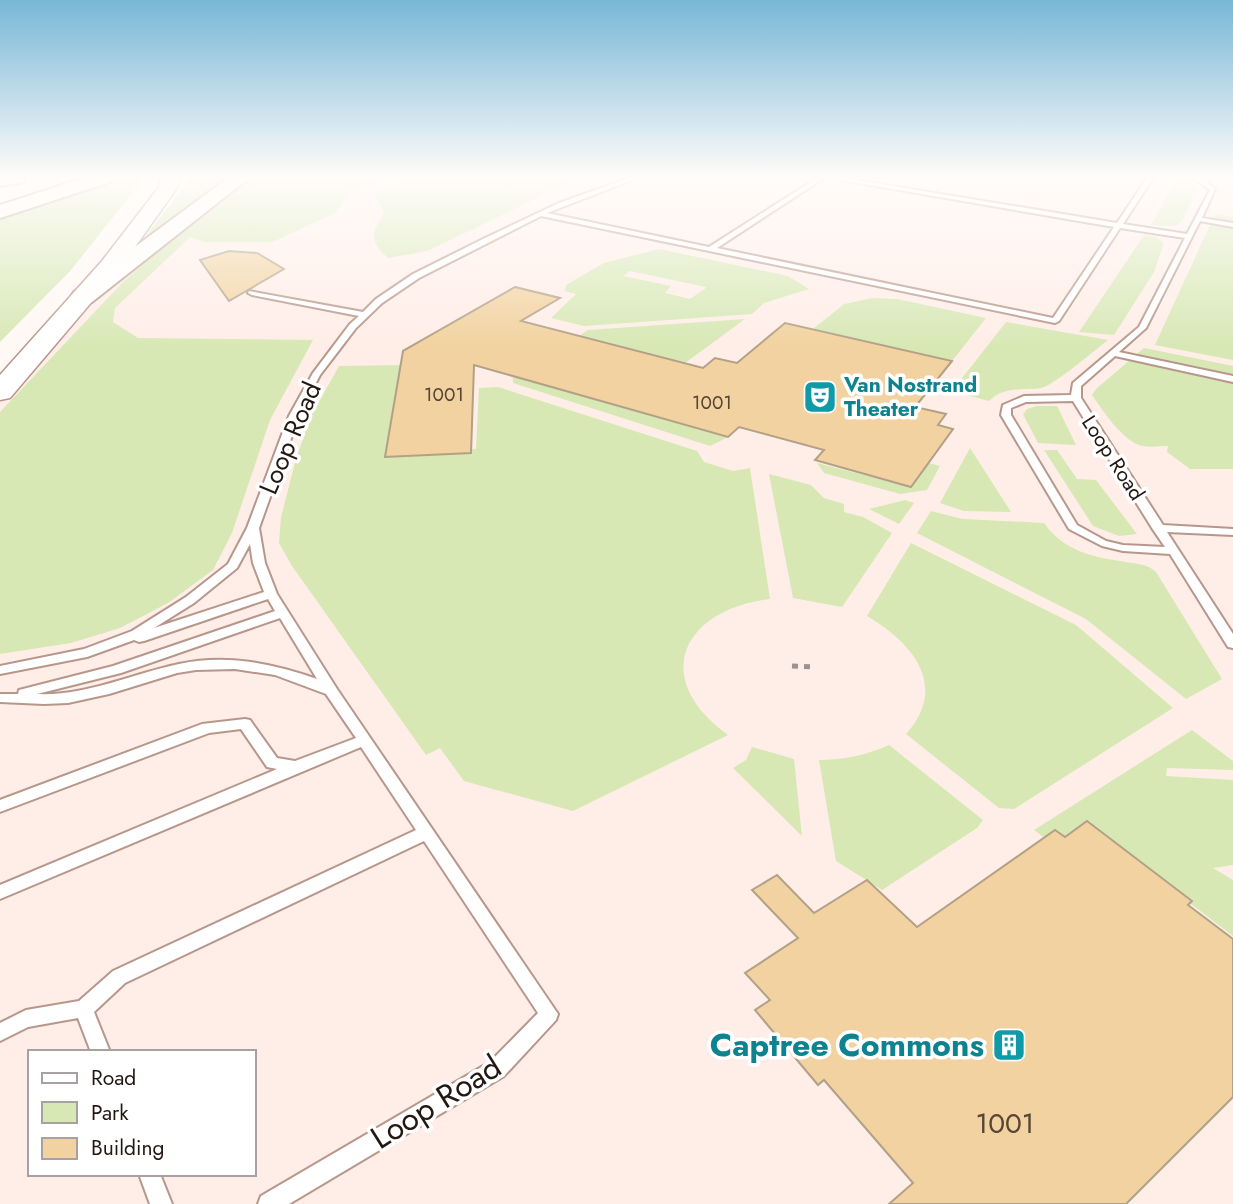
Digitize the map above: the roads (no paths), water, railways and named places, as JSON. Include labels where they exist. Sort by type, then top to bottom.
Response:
[{"type":"highway","points":[[83,297],[166,234]]},
{"type":"main road","points":[[23,334],[115,234]]},
{"type":"main road","points":[[0,392],[134,234]]},
{"type":"lane","name":"Loop Road","points":[[269,1204],[497,1069],[549,1014],[332,692],[271,594],[259,563],[253,528],[294,415],[316,374],[365,315],[416,276],[500,234]]},
{"type":"lane","points":[[636,234],[1055,321],[1113,234]]},
{"type":"lane","points":[[711,250],[735,234]]},
{"type":"lane","points":[[1173,234],[1190,237]]},
{"type":"lane","name":"Loop Road","points":[[1191,234],[1146,323],[1076,385],[1076,398],[1233,644]]},
{"type":"lane","points":[[252,293],[365,315]]},
{"type":"lane","points":[[1113,354],[1233,379]]},
{"type":"lane","points":[[1076,398],[1024,399],[1006,407],[1006,415],[1073,527],[1092,538],[1122,548],[1173,551]]},
{"type":"lane","points":[[87,653],[137,634],[190,600],[233,566],[253,528]]},
{"type":"lane","points":[[1158,528],[1233,532]]},
{"type":"lane","points":[[0,670],[87,653],[271,594]]},
{"type":"lane","points":[[1,698],[116,670],[284,612]]},
{"type":"lane","points":[[1,698],[68,698],[181,668],[217,665],[260,667],[293,673],[332,692]]},
{"type":"lane","points":[[0,806],[206,728],[245,724],[272,763],[296,767]]},
{"type":"lane","points":[[0,892],[365,740]]},
{"type":"lane","points":[[0,1031],[26,1019],[84,1009],[119,977],[427,832]]},
{"type":"lane","points":[[84,1009],[100,1050]]},
{"type":"lane","points":[[150,1176],[161,1204]]},
{"type":"place","name":"Van Nostrand Theater","points":[[820,397]]},
{"type":"place","name":"Captree Commons","points":[[1009,1045]]}]
